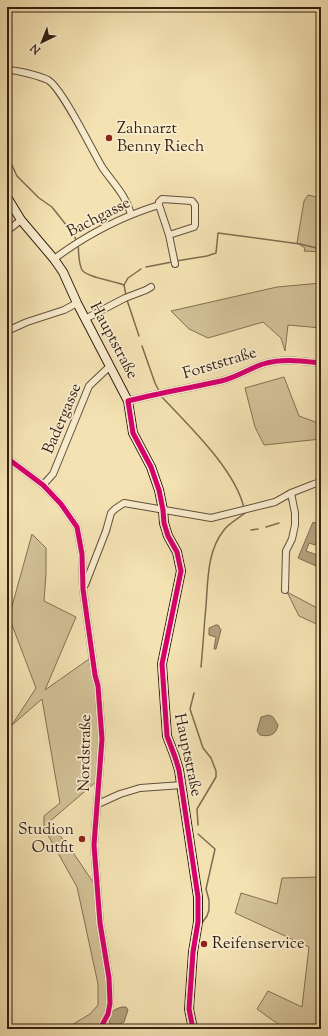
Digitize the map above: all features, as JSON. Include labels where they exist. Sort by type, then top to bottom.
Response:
[{"type":"street","points":[[7,70],[20,70],[49,81],[60,93],[103,168],[118,187],[130,214]]},
{"type":"street","name":"Hauptstraße","points":[[7,197],[21,220],[63,272],[77,304],[128,401],[133,434],[151,467],[159,490],[164,523],[168,536],[177,552],[181,572],[162,664],[167,736],[175,757],[182,785],[198,897],[198,922],[193,952],[190,1009],[193,1029]]},
{"type":"street","name":"Bachgasse","points":[[54,259],[77,242],[130,214],[159,205],[159,202],[162,199],[192,201],[195,205],[194,227],[169,235]]},
{"type":"street","points":[[159,205],[169,235],[174,261]]},
{"type":"street","points":[[7,231],[21,220]]},
{"type":"street","points":[[85,319],[126,297],[151,287]]},
{"type":"street","points":[[7,331],[77,304]]},
{"type":"street","name":"Forststraße","points":[[128,401],[191,388],[238,376],[264,364],[280,361],[321,363]]},
{"type":"street","name":"Badergasse","points":[[43,485],[53,474],[89,386],[110,366]]},
{"type":"street","name":"Nordstraße","points":[[7,458],[43,485],[61,504],[77,527],[82,554],[83,589],[95,675],[98,686],[102,739],[98,781],[98,804],[95,823],[95,865],[100,923],[109,978],[110,1003],[108,1014],[100,1029]]},
{"type":"street","points":[[83,589],[106,531],[111,513],[124,503],[163,510],[179,511],[211,518],[242,509],[275,502],[291,493],[321,482]]},
{"type":"street","points":[[285,590],[286,551],[292,539],[295,525],[295,513],[291,493]]},
{"type":"street","points":[[98,804],[120,794],[140,788],[182,785]]},
{"type":"shaded area","points":[[308,195],[321,198],[321,252],[304,251],[305,248],[297,243],[304,201]]},
{"type":"shaded area","points":[[321,283],[321,328],[288,325],[285,351],[281,338],[263,322],[208,338],[189,329],[171,311],[277,287]]},
{"type":"shaded area","points":[[284,377],[299,416],[321,424],[321,439],[264,445],[255,427],[245,388]]},
{"type":"shaded area","points":[[313,522],[321,525],[321,530],[315,545],[309,543],[306,551],[320,556],[316,566],[298,558]]},
{"type":"shaded area","points":[[32,534],[46,548],[44,601],[76,617],[45,690],[89,659],[97,699],[99,737],[97,781],[49,822],[70,848],[95,885],[107,978],[108,1003],[103,1023],[99,1029],[65,1029],[90,1014],[98,1005],[98,984],[77,887],[44,828],[44,816],[60,803],[42,699],[12,725],[36,688],[9,617]]},
{"type":"shaded area","points":[[287,592],[321,610],[321,626],[299,616]]},
{"type":"shaded area","points":[[218,625],[221,630],[216,649],[214,649],[216,637],[209,635],[209,628]]},
{"type":"shaded area","points":[[269,715],[273,717],[278,725],[276,731],[267,736],[260,735],[257,731],[261,717]]},
{"type":"shaded area","points":[[321,877],[321,1029],[285,1029],[257,1009],[268,991],[302,1007],[309,947],[235,913],[241,893],[277,904],[282,878]]},
{"type":"shaded area","points":[[126,1007],[128,1010],[124,1022],[118,1025],[110,1024],[110,1014],[114,1010]]},
{"type":"waterway","points":[[7,155],[17,176],[39,198],[52,207],[74,235],[76,240]]},
{"type":"waterway","points":[[176,261],[216,253],[218,233],[300,244],[321,249]]},
{"type":"waterway","points":[[78,244],[79,260],[82,270],[89,275],[124,285],[126,295]]},
{"type":"waterway","points":[[146,267],[172,262]]},
{"type":"waterway","points":[[124,285],[128,278],[141,269]]},
{"type":"waterway","points":[[127,300],[139,336]]},
{"type":"waterway","points":[[142,346],[159,391]]},
{"type":"waterway","points":[[161,396],[197,434],[221,463],[239,493],[244,508]]},
{"type":"waterway","points":[[201,667],[211,556],[218,538],[224,530],[245,513],[245,511]]},
{"type":"waterway","points":[[266,527],[279,523]]},
{"type":"waterway","points":[[251,530],[258,529]]},
{"type":"waterway","points":[[194,693],[190,709],[203,748],[211,758],[216,771],[216,777],[197,809],[198,825]]},
{"type":"waterway","points":[[198,834],[215,849],[206,889],[209,900],[209,910],[202,923]]},
{"type":"cycle path","points":[[193,1029],[189,1009],[193,952],[198,922],[198,897],[179,770],[167,736],[162,664],[181,571],[177,552],[168,536],[164,523],[159,490],[151,467],[133,433],[128,401],[221,381],[270,362],[292,360],[321,363]]},
{"type":"cycle path","points":[[7,458],[43,485],[61,504],[77,527],[82,554],[83,589],[95,675],[98,686],[102,739],[94,845],[100,923],[109,978],[110,1003],[108,1014],[100,1029]]},
{"type":"place","name":"Zahnarzt Benny Riech","points":[[109,138]]},
{"type":"place","name":"Studion Outfit","points":[[82,839]]},
{"type":"place","name":"Reifenservice","points":[[204,944]]}]
